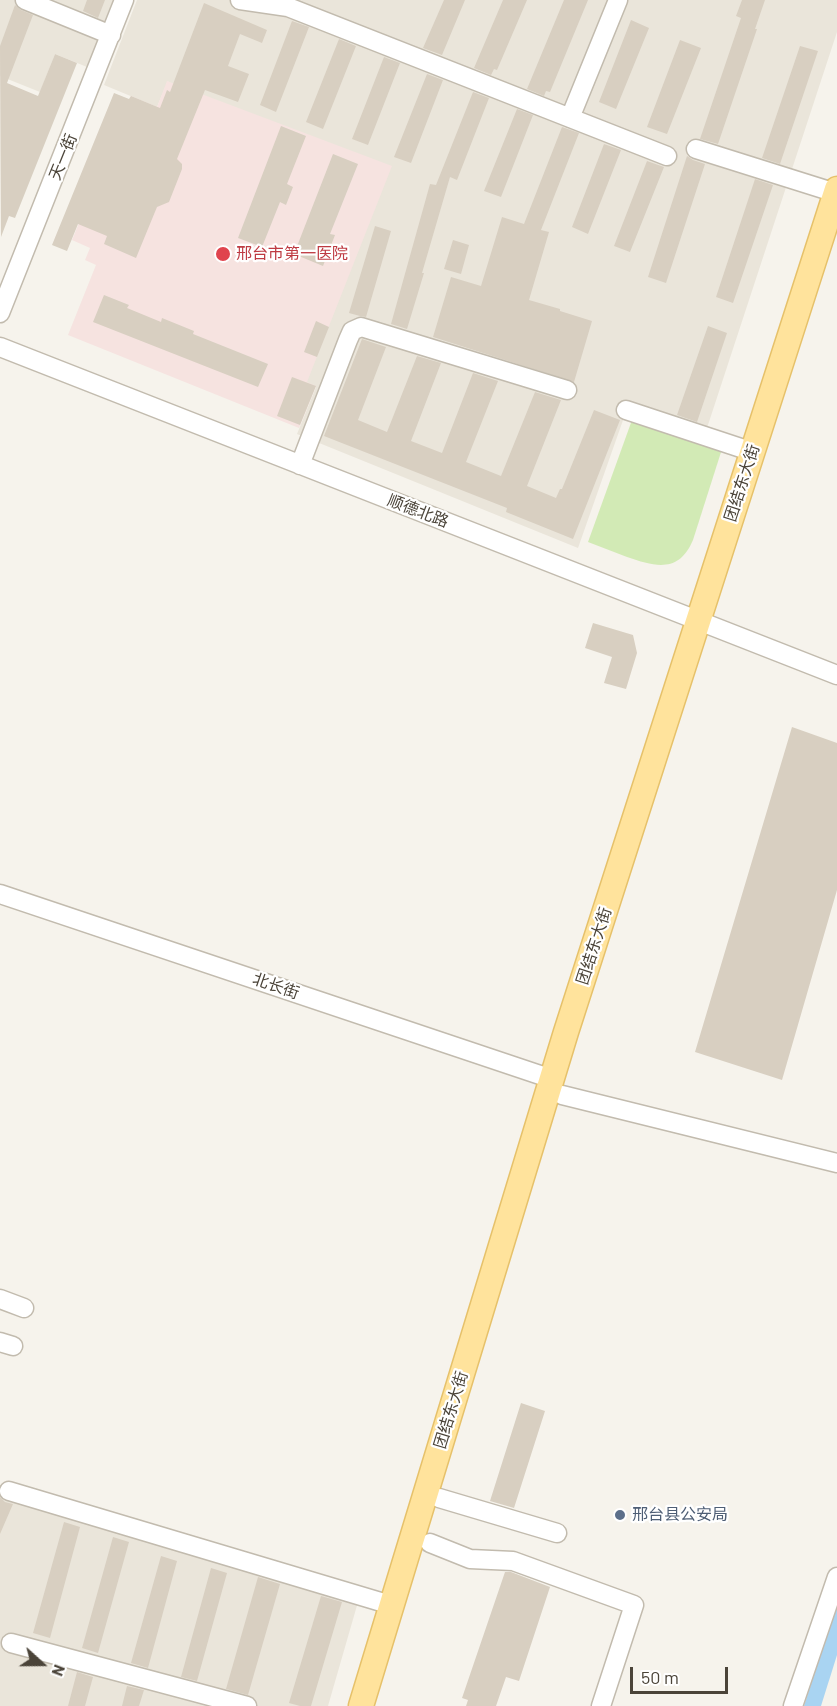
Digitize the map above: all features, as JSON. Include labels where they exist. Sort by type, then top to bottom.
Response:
[{"type":"main road","name":"团结东大街","points":[[705,624],[753,452],[836,191]]},
{"type":"main road","name":"团结东大街","points":[[361,1706],[391,1605],[705,624],[837,238]]},
{"type":"main road","name":"团结东大街","points":[[377,1706],[557,1087]]},
{"type":"street","points":[[25,0],[111,35]]},
{"type":"street","name":"天一街","points":[[0,313],[124,0]]},
{"type":"street","points":[[240,0],[288,8],[667,156]]},
{"type":"street","points":[[570,118],[618,0]]},
{"type":"street","points":[[696,149],[836,191]]},
{"type":"street","points":[[300,465],[348,340],[352,332],[361,327],[567,390]]},
{"type":"street","name":"顺德北路","points":[[0,347],[837,675]]},
{"type":"street","points":[[626,410],[753,452]]},
{"type":"street","name":"北长街","points":[[0,894],[557,1087],[837,1163]]},
{"type":"street","points":[[0,1299],[24,1308]]},
{"type":"street","points":[[9,1491],[391,1605]]},
{"type":"street","points":[[439,1498],[557,1533]]},
{"type":"street","points":[[430,1542],[470,1559],[513,1561],[634,1605],[601,1706]]},
{"type":"street","points":[[793,1706],[837,1577]]},
{"type":"street","points":[[11,1643],[247,1706]]},
{"type":"shaded area","points":[[0,0],[113,0],[87,67],[55,54],[40,92],[0,76]]},
{"type":"shaded area","points":[[137,0],[837,0],[837,32],[706,431],[628,406],[578,548],[297,434],[316,387],[307,383],[168,81],[157,107],[104,85]]},
{"type":"shaded area","name":"邢台市第一医院","points":[[167,81],[392,166],[307,382],[316,386],[299,428],[68,335],[96,265],[85,260],[90,248],[72,240],[131,96],[157,107]]},
{"type":"shaded area","points":[[0,1495],[27,1505],[358,1602],[328,1706],[0,1706]]},
{"type":"green space","points":[[632,420],[722,449],[693,540],[687,551],[674,563],[657,565],[648,563],[588,542]]},
{"type":"water","points":[[837,1602],[837,1655],[821,1706],[804,1706]]},
{"type":"building","points":[[87,0],[105,0],[98,18],[83,11]]},
{"type":"building","points":[[444,0],[465,0],[442,55],[423,48]]},
{"type":"building","points":[[503,0],[527,0],[497,70],[494,69],[491,75],[474,68]]},
{"type":"building","points":[[564,0],[588,0],[550,92],[546,91],[544,96],[527,89]]},
{"type":"building","points":[[742,0],[765,0],[718,144],[700,139],[741,18],[736,16]]},
{"type":"building","points":[[204,3],[267,30],[262,43],[240,34],[228,66],[249,74],[238,102],[205,90],[177,159],[182,164],[182,169],[169,202],[157,207],[136,258],[104,244],[107,236],[78,224],[67,251],[52,245],[114,93],[129,99],[131,96],[160,108],[167,90],[170,92]]},
{"type":"building","points":[[15,5],[33,15],[7,83],[38,96],[55,54],[77,63],[15,218],[9,216],[1,237],[0,46]]},
{"type":"building","points":[[631,20],[649,28],[616,109],[599,102]]},
{"type":"building","points":[[292,21],[309,27],[276,112],[260,105]]},
{"type":"building","points":[[339,39],[356,46],[323,129],[306,122]]},
{"type":"building","points":[[680,40],[701,48],[667,134],[647,127]]},
{"type":"building","points":[[800,46],[818,51],[780,164],[762,158]]},
{"type":"building","points":[[384,57],[400,63],[368,145],[352,139]]},
{"type":"building","points":[[427,74],[443,80],[411,163],[394,157]]},
{"type":"building","points":[[473,92],[489,98],[457,180],[450,177],[407,329],[391,324],[430,184],[436,185]]},
{"type":"building","points":[[517,109],[533,115],[501,197],[484,191]]},
{"type":"building","points":[[281,126],[306,136],[287,184],[293,187],[286,205],[280,202],[262,247],[238,238]]},
{"type":"building","points":[[562,127],[579,133],[541,230],[549,232],[529,300],[592,321],[574,382],[433,337],[451,277],[481,286],[502,217],[524,224]]},
{"type":"building","points":[[604,144],[621,150],[588,234],[572,227]]},
{"type":"building","points":[[333,154],[358,164],[330,234],[335,235],[323,266],[294,254]]},
{"type":"building","points":[[687,156],[705,164],[666,283],[648,277]]},
{"type":"building","points":[[647,161],[664,167],[630,252],[614,246]]},
{"type":"building","points":[[755,179],[773,185],[733,303],[716,297]]},
{"type":"building","points":[[375,226],[391,231],[366,317],[349,313]]},
{"type":"building","points":[[453,240],[469,245],[461,274],[444,269]]},
{"type":"building","points":[[104,295],[129,305],[127,308],[161,322],[162,318],[194,331],[193,334],[268,364],[258,387],[93,322]]},
{"type":"building","points":[[316,321],[329,327],[317,357],[304,352]]},
{"type":"building","points":[[708,326],[727,333],[697,422],[677,415]]},
{"type":"building","points":[[362,339],[386,347],[358,420],[387,432],[417,356],[441,363],[411,441],[442,453],[473,373],[498,381],[466,462],[501,476],[535,392],[561,400],[527,486],[556,498],[562,489],[594,410],[620,420],[573,539],[506,512],[507,508],[324,436]]},
{"type":"building","points":[[292,377],[316,386],[300,425],[277,416]]},
{"type":"building","points":[[593,623],[633,635],[637,653],[626,689],[604,683],[612,657],[585,648]]},
{"type":"building","points":[[792,727],[837,743],[837,890],[782,1080],[695,1052]]},
{"type":"building","points":[[521,1403],[545,1411],[514,1508],[490,1501]]},
{"type":"building","points":[[0,1497],[5,1502],[13,1504],[0,1534]]},
{"type":"building","points":[[64,1522],[80,1527],[50,1638],[33,1633]]},
{"type":"building","points":[[113,1537],[129,1542],[98,1653],[82,1648]]},
{"type":"building","points":[[161,1556],[177,1561],[148,1668],[131,1663]]},
{"type":"building","points":[[211,1568],[227,1573],[197,1681],[181,1677]]},
{"type":"building","points":[[505,1572],[511,1572],[550,1587],[519,1681],[506,1677],[496,1706],[466,1706],[468,1700],[462,1698]]},
{"type":"building","points":[[258,1577],[280,1584],[248,1695],[226,1689]]},
{"type":"building","points":[[321,1596],[342,1602],[311,1706],[300,1706],[289,1703]]},
{"type":"building","points":[[77,1672],[93,1677],[85,1706],[68,1706]]},
{"type":"building","points":[[127,1686],[144,1690],[139,1706],[122,1706]]},
{"type":"place","name":"邢台市第一医院","points":[[223,254]]},
{"type":"place","name":"邢台县公安局","points":[[620,1515]]}]
